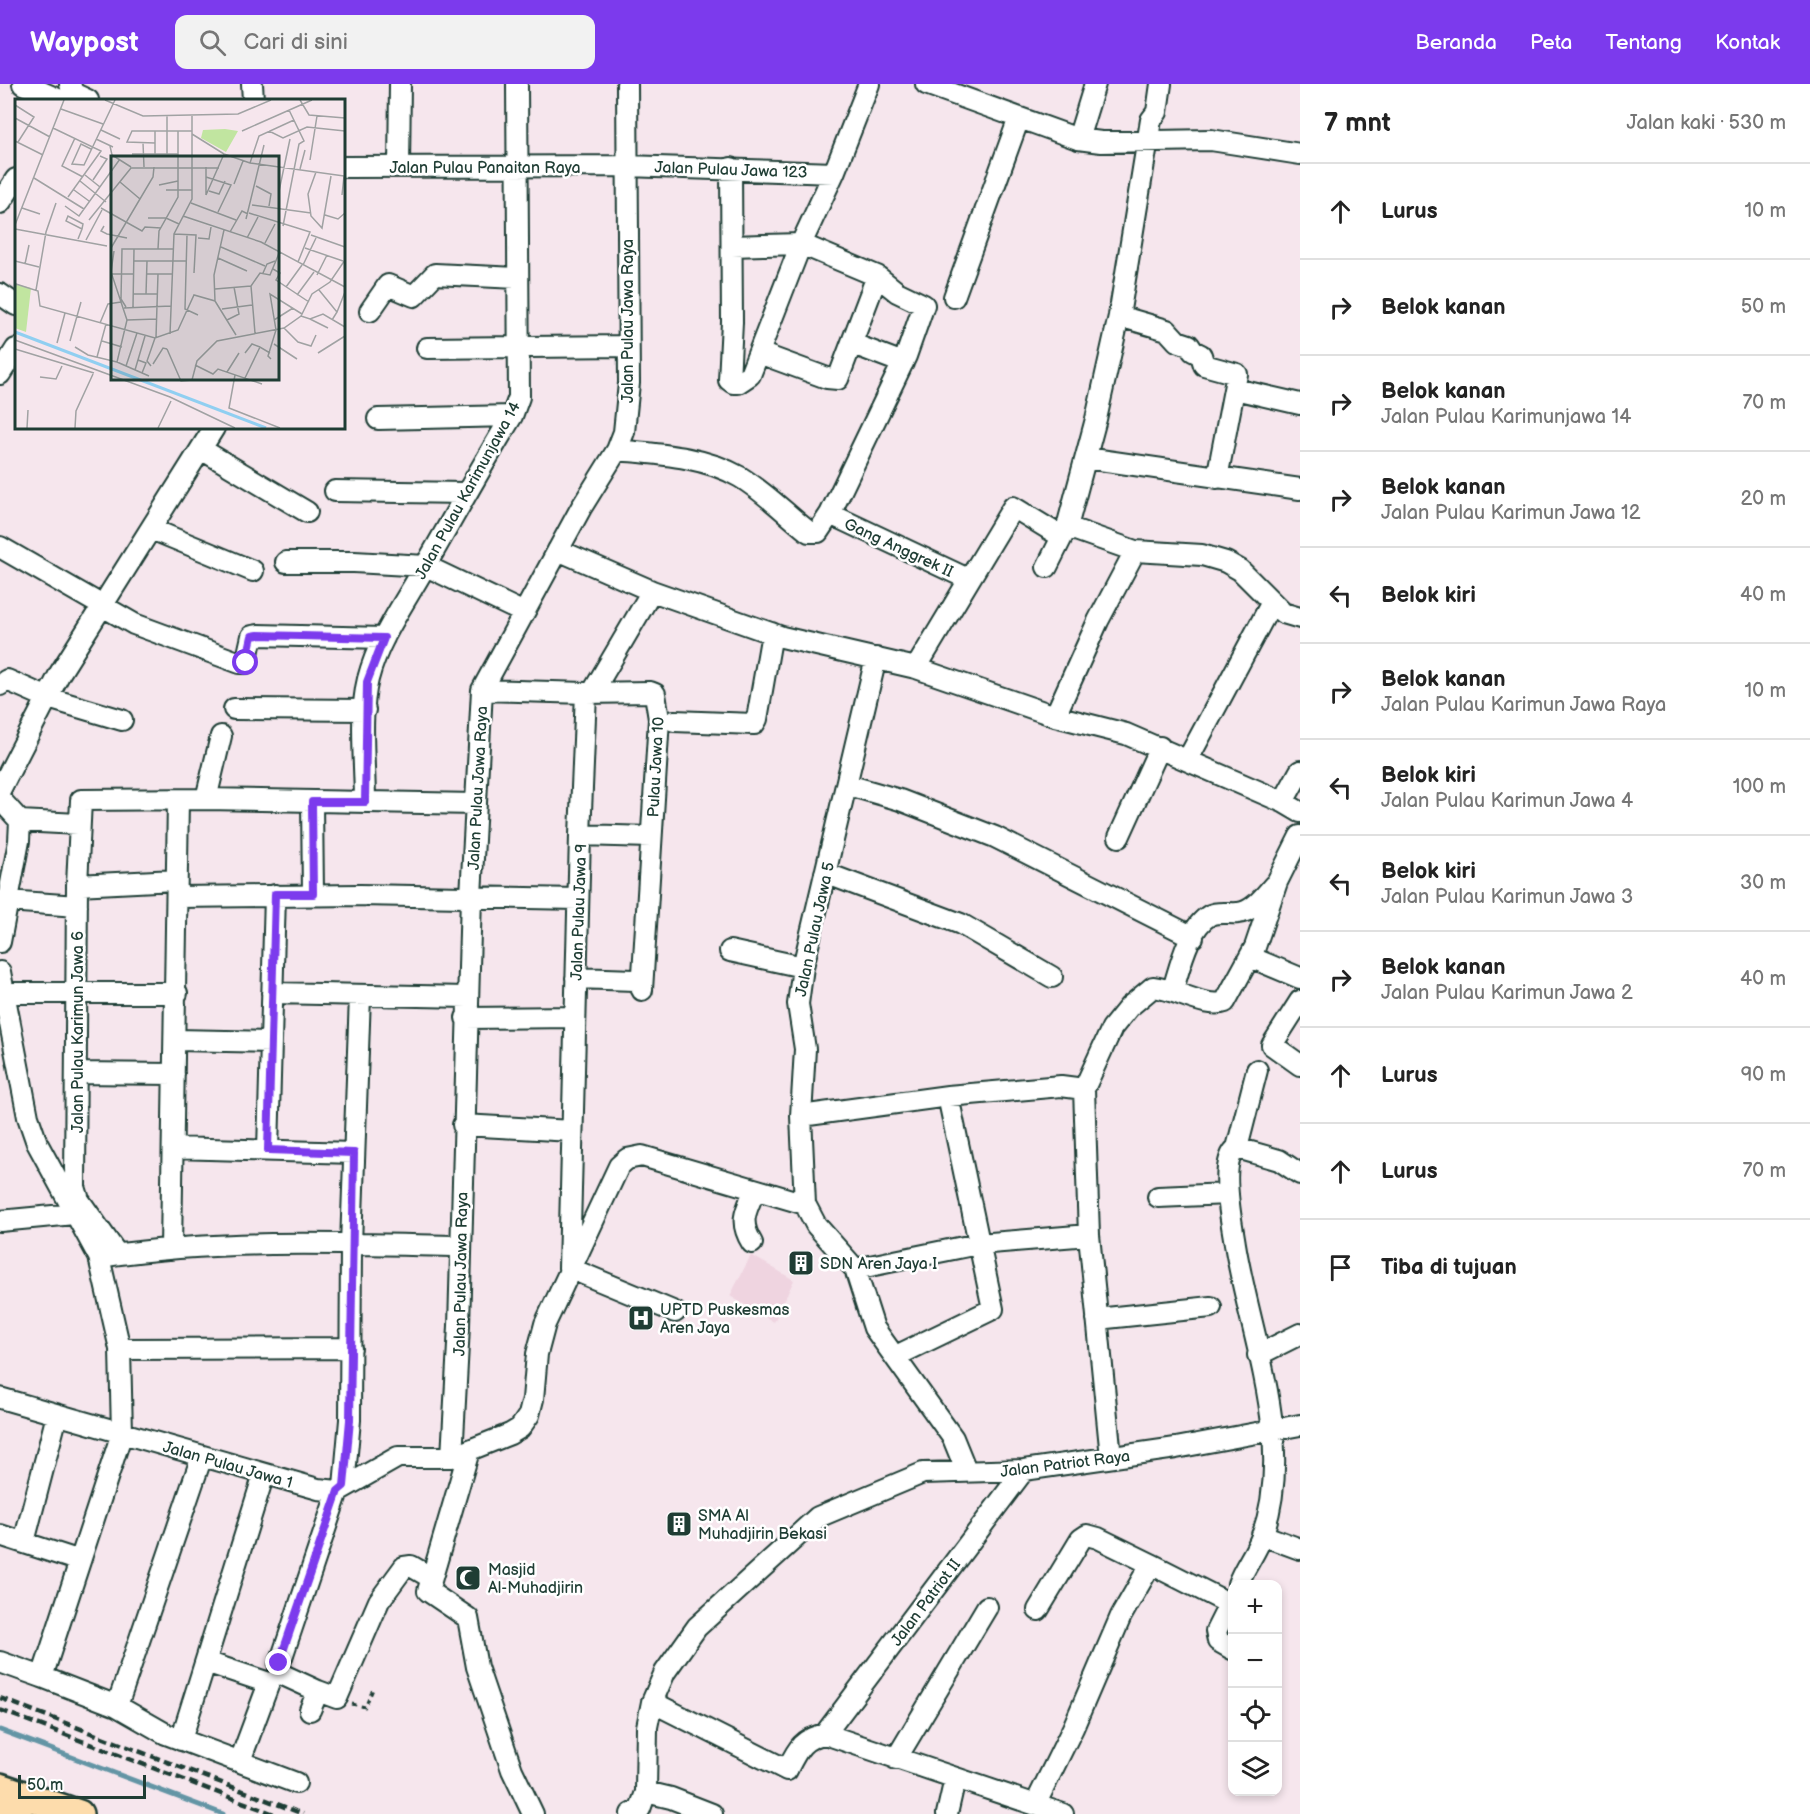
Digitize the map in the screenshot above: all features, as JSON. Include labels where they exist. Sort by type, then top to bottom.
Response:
[{"type":"highway","points":[[0,1787],[79,1814]]},
{"type":"highway","points":[[0,1808],[18,1814]]},
{"type":"street","points":[[23,84],[58,99]]},
{"type":"street","points":[[70,84],[73,93],[86,99]]},
{"type":"street","points":[[252,84],[253,99]]},
{"type":"street","points":[[399,168],[400,84]]},
{"type":"street","name":"Jalan Pulau Karimunjawa 14","points":[[365,802],[367,682],[384,638],[465,493],[512,416],[519,397],[517,84]]},
{"type":"street","name":"Jalan Pulau Jawa Raya","points":[[430,1578],[448,1532],[461,1454],[459,1326],[463,1125],[471,896],[482,690],[522,612],[617,450],[627,413],[627,84]]},
{"type":"street","points":[[731,168],[729,380],[738,383],[750,375],[801,244],[834,173],[869,84]]},
{"type":"street","points":[[926,84],[1078,139],[1101,142],[1211,140],[1300,154]]},
{"type":"street","points":[[1078,139],[1095,84]]},
{"type":"street","points":[[1047,567],[1064,532],[1086,458],[1119,316],[1151,117],[1157,112],[1161,84]]},
{"type":"street","points":[[954,297],[1019,118]]},
{"type":"street","name":"Jalan Pulau Panaitan Raya","points":[[345,167],[627,166]]},
{"type":"street","name":"Jalan Pulau Jawa 123","points":[[627,166],[834,173]]},
{"type":"street","points":[[0,203],[15,180]]},
{"type":"street","points":[[617,450],[692,460],[721,469],[760,491],[809,532],[818,532],[830,514],[903,363],[924,305],[897,292],[878,276],[801,244],[732,246]]},
{"type":"street","points":[[370,311],[388,285],[414,296],[430,276],[437,273],[517,278]]},
{"type":"street","points":[[759,353],[837,380],[878,276]]},
{"type":"street","points":[[0,294],[15,304]]},
{"type":"street","points":[[1119,316],[1169,331],[1177,341],[1189,345],[1193,351],[1203,356],[1204,365],[1237,374],[1217,478]]},
{"type":"street","points":[[853,344],[903,363]]},
{"type":"street","points":[[427,348],[628,346]]},
{"type":"street","points":[[0,374],[15,351]]},
{"type":"street","points":[[1235,389],[1300,404]]},
{"type":"street","points":[[378,419],[512,416]]},
{"type":"street","points":[[0,790],[60,673],[213,429]]},
{"type":"street","points":[[201,449],[307,512]]},
{"type":"street","points":[[1086,458],[1300,489]]},
{"type":"street","points":[[335,491],[465,493]]},
{"type":"street","points":[[916,668],[1013,507],[1064,532],[1135,551],[1202,555],[1226,562],[1258,587],[1283,613],[1300,618]]},
{"type":"street","name":"Gang Anggrek II","points":[[830,514],[968,579]]},
{"type":"street","points":[[151,529],[253,571]]},
{"type":"street","points":[[0,547],[134,624],[240,663],[246,663],[252,636],[384,638]]},
{"type":"street","points":[[558,550],[652,591],[772,633],[916,668],[1055,716],[1109,729],[1160,747],[1283,802],[1300,812]]},
{"type":"street","points":[[1055,716],[1098,621],[1135,551]]},
{"type":"street","points":[[286,561],[354,561],[426,566],[522,612]]},
{"type":"street","points":[[589,693],[652,591]]},
{"type":"street","points":[[1188,759],[1272,604]]},
{"type":"street","points":[[674,721],[754,724],[757,719],[772,633]]},
{"type":"street","name":"Jalan Pulau Jawa 5","points":[[805,1203],[801,1116],[805,1049],[798,1004],[803,967],[848,786],[876,658]]},
{"type":"street","points":[[0,685],[7,680],[48,698],[122,720]]},
{"type":"street","name":"Pulau Jawa 10","points":[[482,690],[650,692],[655,694],[659,719],[642,983],[635,980],[576,978]]},
{"type":"street","name":"Jalan Pulau Jawa 9","points":[[569,1268],[580,835],[589,693]]},
{"type":"street","points":[[234,709],[365,710]]},
{"type":"street","points":[[206,799],[221,736]]},
{"type":"street","points":[[1119,837],[1160,747]]},
{"type":"street","points":[[1283,802],[1300,771]]},
{"type":"street","points":[[848,786],[900,800],[995,837],[1193,937]]},
{"type":"street","points":[[0,799],[20,821],[78,824]]},
{"type":"street","name":"Jalan Pulau Karimun Jawa 6","points":[[108,1256],[79,1200],[75,1187],[79,805],[85,799],[178,800]]},
{"type":"street","points":[[171,1249],[177,993],[178,800],[476,804]]},
{"type":"street","points":[[312,802],[313,894]]},
{"type":"street","points":[[0,942],[19,841],[20,821]]},
{"type":"street","points":[[580,835],[651,837]]},
{"type":"street","points":[[1112,1457],[1089,1235],[1084,1089],[1112,1028],[1129,1007],[1153,987],[1173,989],[1211,1004],[1225,1002],[1250,957],[1276,882],[1300,836]]},
{"type":"street","points":[[825,873],[961,924],[1052,977]]},
{"type":"street","points":[[1173,989],[1193,937],[1212,914],[1240,913],[1250,909],[1276,882]]},
{"type":"street","points":[[77,885],[275,894],[578,899]]},
{"type":"street","points":[[268,1150],[275,894]]},
{"type":"street","points":[[7,901],[77,906]]},
{"type":"street","points":[[730,951],[803,967]]},
{"type":"street","points":[[1250,957],[1300,978]]},
{"type":"street","points":[[0,972],[28,1116],[37,1143],[74,1214],[108,1256],[120,1349],[122,1433],[42,1677]]},
{"type":"street","points":[[3,993],[177,993]]},
{"type":"street","points":[[272,993],[467,997]]},
{"type":"street","points":[[328,1694],[281,1674],[279,1666],[341,1489],[350,1420],[351,1244],[360,996]]},
{"type":"street","points":[[1300,1002],[1272,1045],[1300,1065]]},
{"type":"street","points":[[466,1018],[575,1017]]},
{"type":"street","points":[[176,1040],[271,1042]]},
{"type":"street","points":[[1240,1580],[1262,1535],[1274,1477],[1274,1431],[1241,1280],[1228,1194],[1227,1163],[1232,1152],[1237,1148],[1257,1070]]},
{"type":"street","points":[[77,1073],[174,1074]]},
{"type":"street","points":[[801,1116],[948,1096],[1061,1086],[1084,1089]]},
{"type":"street","points":[[896,1356],[993,1309],[948,1096]]},
{"type":"street","points":[[463,1125],[573,1131]]},
{"type":"street","points":[[172,1148],[354,1153]]},
{"type":"street","points":[[1237,1148],[1279,1160],[1300,1174]]},
{"type":"street","points":[[341,1489],[398,1457],[461,1454],[520,1428],[529,1415],[541,1336],[569,1268],[619,1166],[627,1159],[642,1156],[805,1203],[816,1225],[855,1269],[874,1328],[953,1438],[966,1470]]},
{"type":"street","points":[[752,1243],[744,1230],[744,1217],[755,1190]]},
{"type":"street","points":[[1158,1197],[1228,1194]]},
{"type":"street","points":[[0,1221],[74,1214]]},
{"type":"street","points":[[855,1269],[978,1244],[1089,1235]]},
{"type":"street","points":[[108,1256],[171,1249],[351,1244],[460,1246]]},
{"type":"street","points":[[569,1268],[675,1312]]},
{"type":"street","points":[[1097,1319],[1211,1307]]},
{"type":"street","points":[[1258,1355],[1300,1334]]},
{"type":"street","points":[[120,1349],[351,1348]]},
{"type":"street","name":"Jalan Pulau Jawa 1","points":[[0,1398],[318,1489],[341,1489]]},
{"type":"street","points":[[24,1542],[57,1415]]},
{"type":"street","name":"Jalan Patriot Raya","points":[[646,1792],[646,1727],[652,1702],[666,1672],[697,1627],[818,1517],[923,1473],[966,1470],[1000,1473],[1024,1470],[1300,1425]]},
{"type":"street","points":[[117,1706],[202,1456]]},
{"type":"street","name":"Jalan Patriot II","points":[[825,1734],[1024,1470]]},
{"type":"street","points":[[181,1740],[264,1474]]},
{"type":"street","points":[[0,1535],[80,1561]]},
{"type":"street","points":[[1038,1610],[1081,1539],[1087,1535],[1098,1538],[1228,1600]]},
{"type":"street","points":[[1262,1535],[1300,1549]]},
{"type":"street","points":[[1035,1805],[1073,1728],[1120,1616],[1150,1564]]},
{"type":"street","points":[[310,1710],[328,1694],[394,1577],[407,1565],[430,1578],[428,1591],[468,1618],[471,1624],[477,1667],[512,1770],[533,1814]]},
{"type":"street","points":[[896,1759],[987,1607]]},
{"type":"street","points":[[1228,1610],[1216,1636],[1218,1641],[1228,1646]]},
{"type":"street","points":[[0,1662],[117,1706],[181,1740],[296,1783]]},
{"type":"street","points":[[206,1662],[270,1683],[240,1761]]},
{"type":"street","points":[[652,1702],[787,1770],[797,1751],[810,1736],[825,1734],[1063,1814]]},
{"type":"street","points":[[947,1814],[955,1779]]},
{"type":"street","points":[[631,1814],[640,1809],[646,1792],[671,1798],[712,1814]]},
{"type":"path","points":[[328,1694],[363,1708],[374,1686]]},
{"type":"shaded area","points":[[751,1255],[794,1280],[774,1322],[730,1296]]},
{"type":"waterway","points":[[0,1730],[223,1814]]},
{"type":"railway","points":[[0,1698],[303,1814]]},
{"type":"railway","points":[[0,1710],[274,1814]]},
{"type":"place","name":"SDN Aren Jaya I","points":[[801,1263]]},
{"type":"place","name":"UPTD Puskesmas Aren Jaya","points":[[641,1318]]},
{"type":"place","name":"SMA Al Muhadjirin Bekasi","points":[[679,1524]]},
{"type":"place","name":"Masjid Al-Muhadjirin","points":[[468,1578]]},
{"type":"route","points":[[246,663],[252,636],[384,638],[367,682],[365,802],[312,802],[313,894],[275,894],[268,1150],[354,1153],[350,1420],[344,1486],[338,1491],[279,1663]]}]
